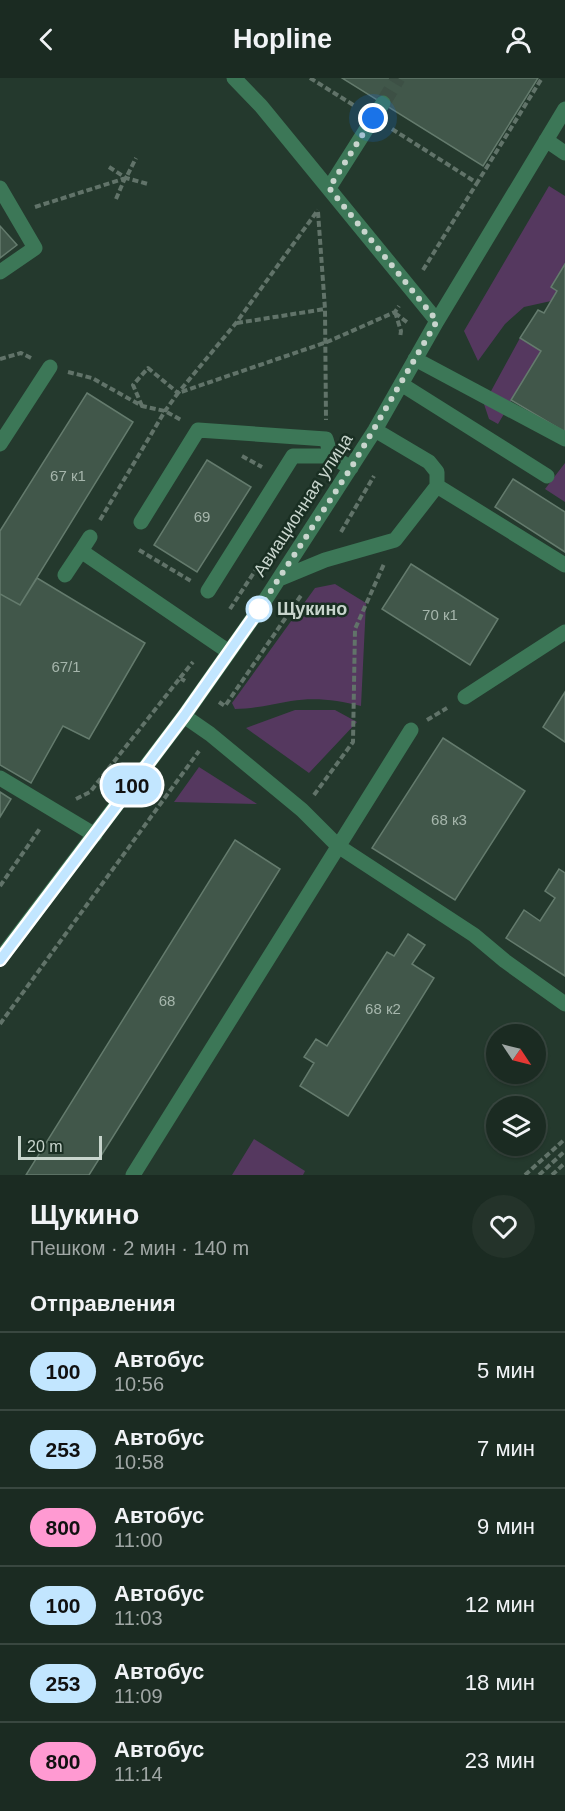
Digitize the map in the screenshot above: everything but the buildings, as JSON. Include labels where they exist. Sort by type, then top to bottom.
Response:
[{"type":"street","points":[[234,78],[261,106],[437,321]]},
{"type":"street","points":[[329,188],[383,103]]},
{"type":"street","name":"Авиационная улица","points":[[0,960],[184,716],[279,579],[375,430],[437,321],[565,109]]},
{"type":"street","points":[[546,140],[565,153]]},
{"type":"street","points":[[0,188],[35,248],[0,272]]},
{"type":"street","points":[[415,359],[565,439]]},
{"type":"street","points":[[0,444],[50,367]]},
{"type":"street","points":[[401,384],[547,476]]},
{"type":"street","points":[[141,522],[198,430],[326,439],[331,456]]},
{"type":"street","points":[[279,579],[325,560],[395,540],[436,486],[437,472],[429,462],[375,430]]},
{"type":"street","points":[[212,586],[293,456],[331,456],[351,468]]},
{"type":"street","points":[[436,486],[565,565]]},
{"type":"street","points":[[65,575],[90,537]]},
{"type":"street","points":[[81,551],[229,652]]},
{"type":"street","points":[[465,697],[565,632]]},
{"type":"street","points":[[184,716],[210,734],[302,810],[338,846],[474,935],[505,961],[565,1004]]},
{"type":"street","points":[[133,1175],[411,730]]},
{"type":"street","points":[[0,778],[96,835]]},
{"type":"path","points":[[310,78],[477,183]]},
{"type":"path","points":[[178,393],[327,342],[395,312],[542,78]]},
{"type":"path","points":[[117,199],[136,158]]},
{"type":"path","points":[[109,167],[126,178],[148,184]]},
{"type":"path","points":[[15,213],[126,178]]},
{"type":"path","points":[[90,537],[165,411],[236,324],[318,210],[327,342],[326,439]]},
{"type":"path","points":[[236,324],[325,309]]},
{"type":"path","points":[[395,312],[401,331],[400,346]]},
{"type":"path","points":[[165,411],[142,406],[133,385],[148,368],[178,393]]},
{"type":"path","points":[[302,810],[353,742],[355,629],[395,540]]},
{"type":"path","points":[[140,550],[198,585],[212,586]]},
{"type":"path","points":[[180,678],[210,639],[261,562]]},
{"type":"path","points":[[411,730],[465,697]]},
{"type":"path","points":[[0,1024],[210,734],[225,706]]},
{"type":"path","points":[[525,1175],[565,1139]]},
{"type":"path","points":[[539,1175],[565,1151]]},
{"type":"path","points":[[552,1175],[565,1163]]},
{"type":"shaded area","points":[[549,186],[565,196],[565,264],[551,287],[557,291],[551,301],[524,307],[505,324],[478,361],[464,331]]},
{"type":"shaded area","points":[[520,338],[541,351],[498,424],[489,419],[484,404]]},
{"type":"shaded area","points":[[565,463],[565,502],[545,489]]},
{"type":"shaded area","points":[[335,584],[366,603],[361,706],[309,699],[235,709],[232,703],[315,588]]},
{"type":"shaded area","points":[[295,710],[335,710],[357,722],[309,773],[246,728]]},
{"type":"shaded area","points":[[199,767],[257,804],[174,802]]},
{"type":"shaded area","points":[[254,1139],[305,1171],[303,1175],[232,1175]]},
{"type":"tunnel","points":[[383,103],[398,78]]},
{"type":"bus line","name":"100","points":[[0,960],[184,716],[260,608]]},
{"type":"place","name":"Щукино","points":[[259,609]]},
{"type":"route","points":[[259,609],[375,430],[437,321],[329,188],[373,118]]}]
